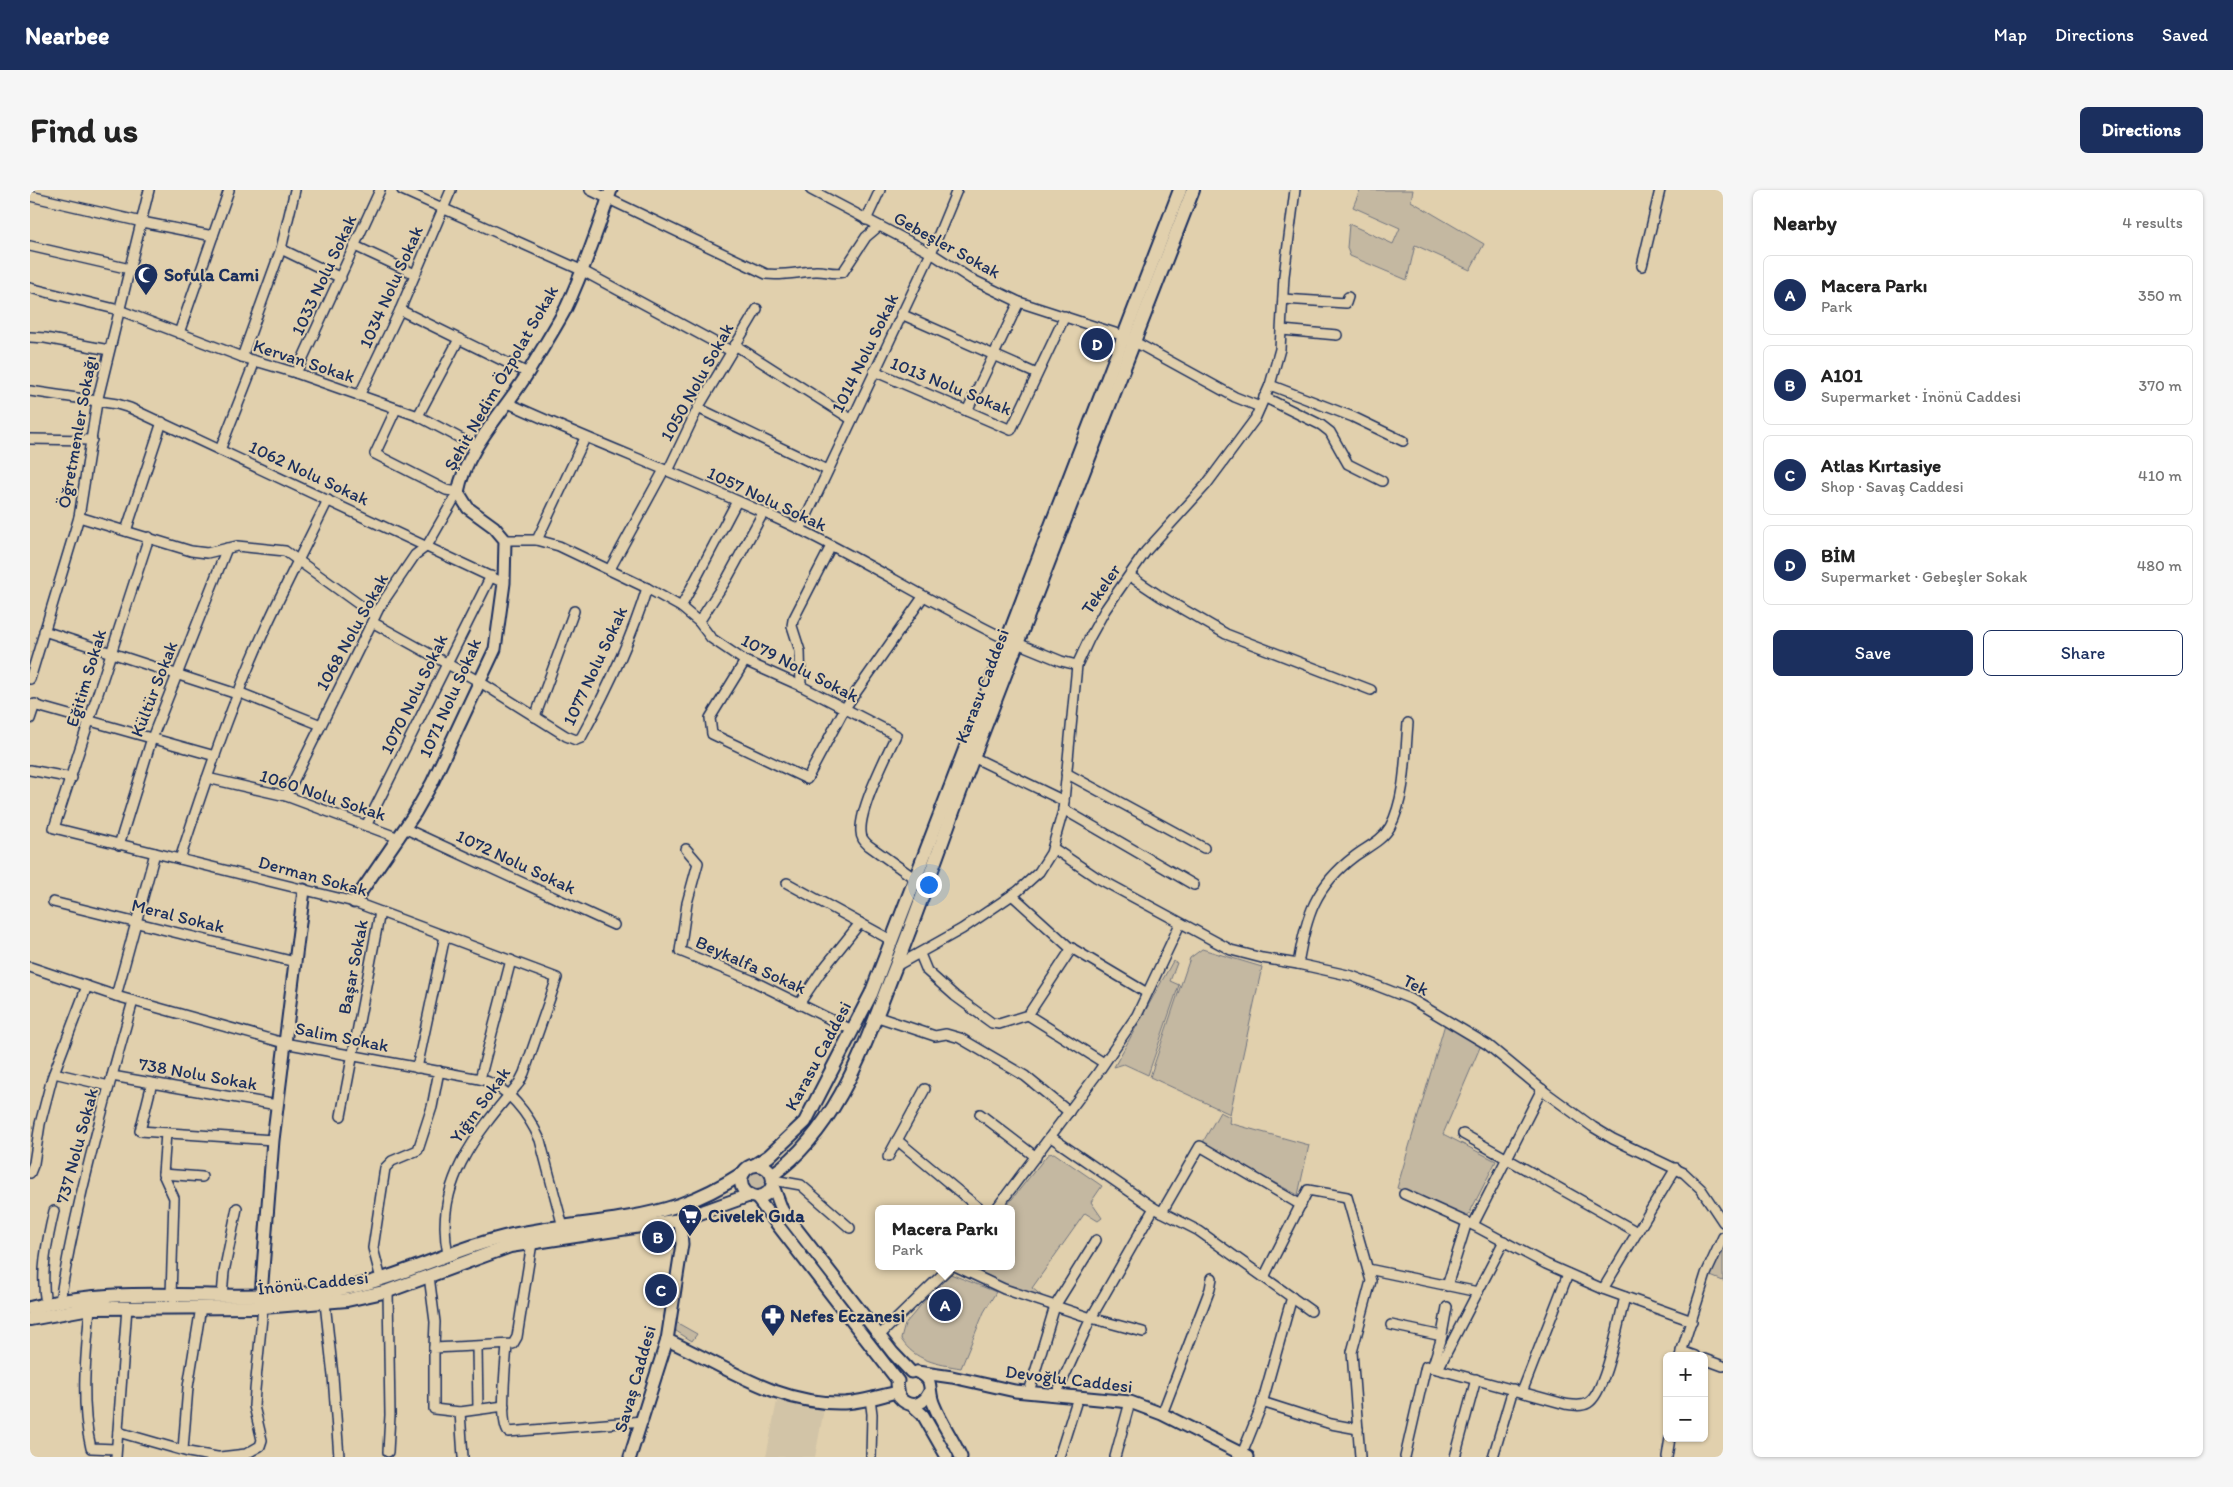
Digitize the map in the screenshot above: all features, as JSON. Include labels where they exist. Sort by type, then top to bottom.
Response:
[{"type":"main road","name":"Karasu Caddesi","points":[[1129,339],[1180,190]]},
{"type":"main road","name":"Karasu Caddesi","points":[[755,1165],[768,1156],[805,1122],[870,994],[914,878],[1012,641],[1129,339],[1193,190]]},
{"type":"main road","name":"Karasu Caddesi","points":[[773,1180],[817,1132],[845,1086],[896,966],[973,757],[1012,641]]},
{"type":"main road","points":[[680,1220],[753,1196],[766,1194],[773,1180],[765,1167],[750,1166],[743,1173],[743,1188],[753,1196]]},
{"type":"main road","name":"İnönü Caddesi","points":[[30,1319],[90,1308],[201,1307],[262,1301],[332,1290],[381,1279],[448,1254],[504,1237],[652,1212],[677,1205],[721,1187],[743,1173]]},
{"type":"main road","name":"İnönü Caddesi","points":[[30,1308],[60,1301],[105,1296],[222,1296],[262,1301],[325,1303],[388,1291],[498,1250],[680,1220]]},
{"type":"street","name":"Öğretmenler Sokağı","points":[[30,679],[32,664],[79,517],[97,402],[108,350],[149,190]]},
{"type":"street","points":[[179,333],[228,190]]},
{"type":"street","points":[[242,357],[281,249],[295,190]]},
{"type":"street","name":"1033 Nolu Sokak","points":[[296,373],[380,190]]},
{"type":"street","points":[[402,190],[580,270],[733,348],[851,419]]},
{"type":"street","name":"1034 Nolu Sokak","points":[[359,396],[400,310],[451,190]]},
{"type":"street","name":"Gebeşler Sokak","points":[[590,190],[610,194],[766,274],[780,276],[816,270],[830,274],[843,272],[866,237],[879,226],[931,253],[971,279],[1019,302],[1129,339],[1235,397],[1260,407]]},
{"type":"street","points":[[811,190],[879,226]]},
{"type":"street","points":[[866,220],[880,190]]},
{"type":"street","name":"1014 Nolu Sokak","points":[[800,530],[931,253],[958,190]]},
{"type":"street","name":"Tekeler","points":[[896,966],[962,929],[1012,896],[1038,872],[1053,848],[1064,805],[1077,665],[1090,637],[1105,610],[1146,551],[1206,485],[1255,419],[1270,385],[1280,349],[1284,276],[1294,190]]},
{"type":"street","points":[[1642,266],[1660,190]]},
{"type":"street","name":"Şehit Nedim Özpolat Sokak","points":[[505,540],[494,527],[468,508],[458,492],[462,474],[477,447],[528,373],[566,308],[610,194]]},
{"type":"street","points":[[30,196],[213,236]]},
{"type":"street","points":[[30,246],[130,269]]},
{"type":"street","points":[[355,246],[415,274]]},
{"type":"street","points":[[281,249],[341,278]]},
{"type":"street","name":"Kervan Sokak","points":[[30,288],[119,310],[242,357],[296,373],[418,416],[477,447]]},
{"type":"street","points":[[1283,299],[1346,303],[1348,297]]},
{"type":"street","points":[[967,411],[1019,302]]},
{"type":"street","points":[[400,310],[528,373]]},
{"type":"street","name":"1050 Nolu Sokak","points":[[610,569],[666,470],[698,408],[756,310]]},
{"type":"street","points":[[901,314],[1037,374]]},
{"type":"street","name":"1013 Nolu Sokak","points":[[874,372],[1011,430],[1065,316]]},
{"type":"street","points":[[1282,330],[1337,334]]},
{"type":"street","points":[[30,337],[108,350]]},
{"type":"street","points":[[418,416],[459,339]]},
{"type":"street","points":[[220,450],[255,361]]},
{"type":"street","points":[[1270,385],[1352,417],[1403,440]]},
{"type":"street","name":"1062 Nolu Sokak","points":[[30,391],[130,408],[504,583]]},
{"type":"street","points":[[1264,397],[1321,425],[1330,432],[1348,464],[1382,481]]},
{"type":"street","name":"1057 Nolu Sokak","points":[[508,403],[585,438],[666,470],[800,530],[923,597],[1012,641],[1061,661],[1077,665]]},
{"type":"street","points":[[698,408],[827,470]]},
{"type":"street","points":[[396,409],[375,454],[446,490],[458,492]]},
{"type":"street","points":[[126,531],[162,422]]},
{"type":"street","points":[[505,540],[537,540],[585,438]]},
{"type":"street","points":[[30,439],[92,440]]},
{"type":"street","name":"1068 Nolu Sokak","points":[[286,796],[374,619],[415,555],[427,546],[458,492]]},
{"type":"street","points":[[180,860],[238,693],[269,620],[328,500]]},
{"type":"street","points":[[681,608],[737,501]]},
{"type":"street","points":[[699,622],[728,576],[763,513]]},
{"type":"street","points":[[79,517],[191,551],[207,553],[227,548],[250,546],[285,551],[374,619],[535,717],[574,611]]},
{"type":"street","name":"Eğitim Sokak","points":[[54,828],[72,778],[110,653],[149,537]]},
{"type":"street","name":"1071 Nolu Sokak","points":[[354,902],[402,833],[432,783],[494,649],[504,583],[505,540]]},
{"type":"street","name":"1079 Nolu Sokak","points":[[537,540],[558,546],[647,588],[681,608],[699,622],[712,638],[744,661],[802,686],[896,735],[864,811],[861,832],[863,840],[868,845],[914,878]]},
{"type":"street","points":[[802,686],[800,651],[792,626],[793,620],[831,546]]},
{"type":"street","name":"Kültür Sokak","points":[[119,844],[152,738],[227,548]]},
{"type":"street","name":"1070 Nolu Sokak","points":[[366,826],[491,576]]},
{"type":"street","points":[[1130,576],[1160,596],[1226,634],[1371,690]]},
{"type":"street","name":"1077 Nolu Sokak","points":[[535,717],[566,736],[576,740],[581,738],[626,648],[636,625],[647,588]]},
{"type":"street","points":[[744,661],[710,718],[712,734],[807,779],[845,708],[923,597]]},
{"type":"street","points":[[44,631],[238,693],[321,725]]},
{"type":"street","points":[[30,718],[32,704],[215,756]]},
{"type":"street","points":[[1298,964],[1304,930],[1317,895],[1328,880],[1354,857],[1383,836],[1394,818],[1399,802],[1408,723]]},
{"type":"street","points":[[973,757],[1064,805],[1194,885]]},
{"type":"street","points":[[30,770],[72,778]]},
{"type":"street","points":[[1066,773],[1204,848]]},
{"type":"street","name":"1060 Nolu Sokak","points":[[207,778],[286,796],[366,826],[402,833]]},
{"type":"street","name":"Derman Sokak","points":[[54,828],[354,902],[557,978]]},
{"type":"street","name":"1072 Nolu Sokak","points":[[402,833],[614,925]]},
{"type":"street","name":"Tek","points":[[1053,848],[1096,877],[1231,950],[1352,976],[1411,999],[1488,1045],[1542,1089],[1613,1139],[1684,1172],[1701,1189],[1723,1222]]},
{"type":"street","name":"Beykalfa Sokak","points":[[686,849],[698,863],[687,903],[680,951],[751,980],[852,1030]]},
{"type":"street","points":[[116,996],[154,853]]},
{"type":"street","points":[[787,883],[891,940]]},
{"type":"street","points":[[118,1432],[182,1450],[218,1457],[246,1454],[260,1446],[262,1440],[254,1406],[254,1390],[273,1140],[304,890]]},
{"type":"street","points":[[1012,896],[1053,934],[1072,948],[1147,993]]},
{"type":"street","name":"Meral Sokak","points":[[53,902],[295,962]]},
{"type":"street","name":"Başar Sokak","points":[[341,1116],[380,912]]},
{"type":"street","points":[[800,1004],[820,973],[860,923]]},
{"type":"street","points":[[999,1205],[1069,1112],[1136,1015],[1180,924]]},
{"type":"street","points":[[417,1068],[445,936]]},
{"type":"street","points":[[920,954],[927,970],[955,996],[992,1023],[999,1024],[1028,1015],[1072,948]]},
{"type":"street","points":[[480,1079],[511,960]]},
{"type":"street","name":"Salim Sokak","points":[[30,967],[116,996],[284,1043],[480,1079],[497,1085],[524,1113],[537,1134],[562,1227]]},
{"type":"street","name":"Yığın Sokak","points":[[448,1254],[444,1231],[446,1213],[450,1193],[462,1157],[474,1138],[524,1073],[557,978]]},
{"type":"street","points":[[30,1173],[34,1163],[40,1124],[54,1073],[87,986]]},
{"type":"street","name":"737 Nolu Sokak","points":[[60,1301],[68,1245],[133,1001]]},
{"type":"street","points":[[1028,1015],[1104,1063]]},
{"type":"street","points":[[875,1016],[934,1036],[946,1034],[960,1038],[1025,1076],[1069,1112]]},
{"type":"street","points":[[381,1279],[372,1248],[385,1168],[392,1161],[418,1150],[432,1107],[439,1071]]},
{"type":"street","points":[[54,1073],[109,1086]]},
{"type":"street","name":"738 Nolu Sokak","points":[[112,1076],[277,1105]]},
{"type":"street","points":[[152,1082],[140,1132],[273,1140]]},
{"type":"street","points":[[888,1156],[925,1089]]},
{"type":"street","points":[[1447,1286],[1470,1224],[1507,1159],[1542,1089]]},
{"type":"street","points":[[980,1114],[1036,1157]]},
{"type":"street","points":[[30,1122],[40,1124]]},
{"type":"street","points":[[166,1133],[163,1174],[174,1198],[171,1296]]},
{"type":"street","points":[[1463,1134],[1637,1232]]},
{"type":"street","points":[[1050,1137],[1158,1210],[1199,1231],[1311,1311]]},
{"type":"street","points":[[897,1140],[975,1205]]},
{"type":"street","points":[[1056,1395],[1091,1318],[1200,1146],[1301,1204]]},
{"type":"street","points":[[1603,1289],[1676,1168]]},
{"type":"street","points":[[163,1174],[202,1177]]},
{"type":"street","points":[[850,1228],[801,1185],[773,1180],[782,1210],[880,1335],[914,1372],[926,1378],[930,1391],[961,1457]]},
{"type":"street","points":[[1264,1278],[1308,1190],[1347,1197],[1370,1281],[1352,1358],[1360,1457]]},
{"type":"street","points":[[1404,1194],[1470,1224],[1568,1274],[1603,1289],[1692,1321]]},
{"type":"street","points":[[753,1196],[897,1386],[902,1401],[912,1405],[923,1415],[947,1457]]},
{"type":"street","points":[[222,1296],[224,1272],[237,1208]]},
{"type":"street","points":[[46,1304],[43,1271],[54,1211]]},
{"type":"street","name":"Savaş Caddesi","points":[[630,1457],[643,1421],[667,1340],[682,1244],[680,1220]]},
{"type":"street","points":[[1680,1352],[1706,1274],[1723,1237]]},
{"type":"street","points":[[1029,1392],[1055,1306],[1096,1240]]},
{"type":"street","points":[[1435,1368],[1504,1242]]},
{"type":"street","points":[[434,1348],[513,1344],[517,1337],[532,1243]]},
{"type":"street","points":[[1368,1269],[1478,1292]]},
{"type":"street","points":[[880,1335],[949,1270]]},
{"type":"street","points":[[962,1270],[1004,1290],[1091,1318],[1143,1332]]},
{"type":"street","points":[[1493,1457],[1517,1390],[1568,1274]]},
{"type":"street","points":[[430,1276],[435,1322],[434,1409],[460,1412],[504,1406]]},
{"type":"street","points":[[1162,1414],[1210,1289],[1212,1278]]},
{"type":"street","points":[[388,1291],[390,1415],[388,1452]]},
{"type":"street","points":[[1245,1456],[1292,1297]]},
{"type":"street","points":[[1405,1457],[1426,1366],[1564,1404],[1578,1405],[1588,1403],[1594,1397],[1605,1376],[1625,1297]]},
{"type":"street","points":[[325,1303],[339,1457]]},
{"type":"street","points":[[90,1308],[85,1376],[87,1434],[91,1448],[116,1453],[127,1307]]},
{"type":"street","points":[[182,1450],[188,1387],[201,1307]]},
{"type":"street","points":[[1435,1368],[1447,1307]]},
{"type":"street","points":[[1391,1326],[1442,1336]]},
{"type":"street","points":[[667,1340],[749,1381],[785,1396],[817,1402],[870,1398],[897,1386],[902,1376],[914,1372],[952,1377],[964,1381]]},
{"type":"street","points":[[508,1345],[504,1406],[504,1422],[508,1432],[643,1421]]},
{"type":"street","points":[[477,1347],[478,1409]]},
{"type":"street","points":[[1708,1360],[1723,1366]]},
{"type":"street","points":[[1455,1457],[1476,1379]]},
{"type":"street","points":[[912,1405],[923,1402],[930,1391],[942,1383],[964,1381]]},
{"type":"street","name":"Devoğlu Caddesi","points":[[964,1381],[1029,1392],[1130,1402],[1162,1414],[1245,1456]]},
{"type":"street","points":[[1059,1457],[1078,1397]]},
{"type":"street","points":[[870,1398],[872,1414],[871,1457]]},
{"type":"street","points":[[1115,1457],[1130,1402]]},
{"type":"street","points":[[1262,1402],[1331,1424],[1358,1429]]},
{"type":"street","points":[[460,1412],[464,1457]]},
{"type":"street","points":[[1666,1457],[1669,1442]]},
{"type":"shaded area","points":[[1360,190],[1413,190],[1411,201],[1484,244],[1470,270],[1415,245],[1407,280],[1350,256],[1347,248],[1349,224],[1393,244],[1400,228],[1353,207]]},
{"type":"shaded area","points":[[1202,949],[1262,967],[1230,1114],[1150,1077],[1190,958]]},
{"type":"shaded area","points":[[1173,961],[1177,963],[1170,981],[1179,985],[1148,1075],[1124,1064],[1114,1067]]},
{"type":"shaded area","points":[[1445,1024],[1481,1045],[1443,1134],[1496,1161],[1467,1218],[1397,1188]]},
{"type":"shaded area","points":[[1220,1112],[1230,1117],[1229,1123],[1309,1145],[1298,1195],[1204,1146],[1204,1140]]},
{"type":"shaded area","points":[[1054,1153],[1102,1186],[1091,1202],[1102,1218],[1098,1221],[1085,1213],[1032,1288],[1046,1299],[1040,1300],[970,1270],[1015,1270],[1015,1205],[1007,1205],[1048,1154]]},
{"type":"shaded area","points":[[758,1171],[765,1174],[768,1181],[765,1188],[758,1191],[751,1188],[748,1181],[751,1174]]},
{"type":"shaded area","points":[[1723,1240],[1723,1281],[1708,1275]]},
{"type":"shaded area","points":[[948,1273],[996,1292],[984,1312],[961,1368],[935,1363],[920,1357],[901,1339],[905,1324]]},
{"type":"shaded area","points":[[674,1321],[697,1334],[692,1341],[676,1331]]},
{"type":"shaded area","points":[[777,1401],[824,1409],[815,1457],[766,1457]]},
{"type":"place","name":"Sofula Cami","points":[[146,296]]},
{"type":"place","name":"BİM","points":[[1097,344]]},
{"type":"place","name":"A101","points":[[658,1237]]},
{"type":"place","name":"Civelek Gıda","points":[[690,1237]]},
{"type":"place","name":"Atlas Kırtasiye","points":[[661,1290]]},
{"type":"place","name":"Macera Parkı","points":[[945,1305]]},
{"type":"place","name":"Nefes Eczanesi","points":[[773,1337]]}]
